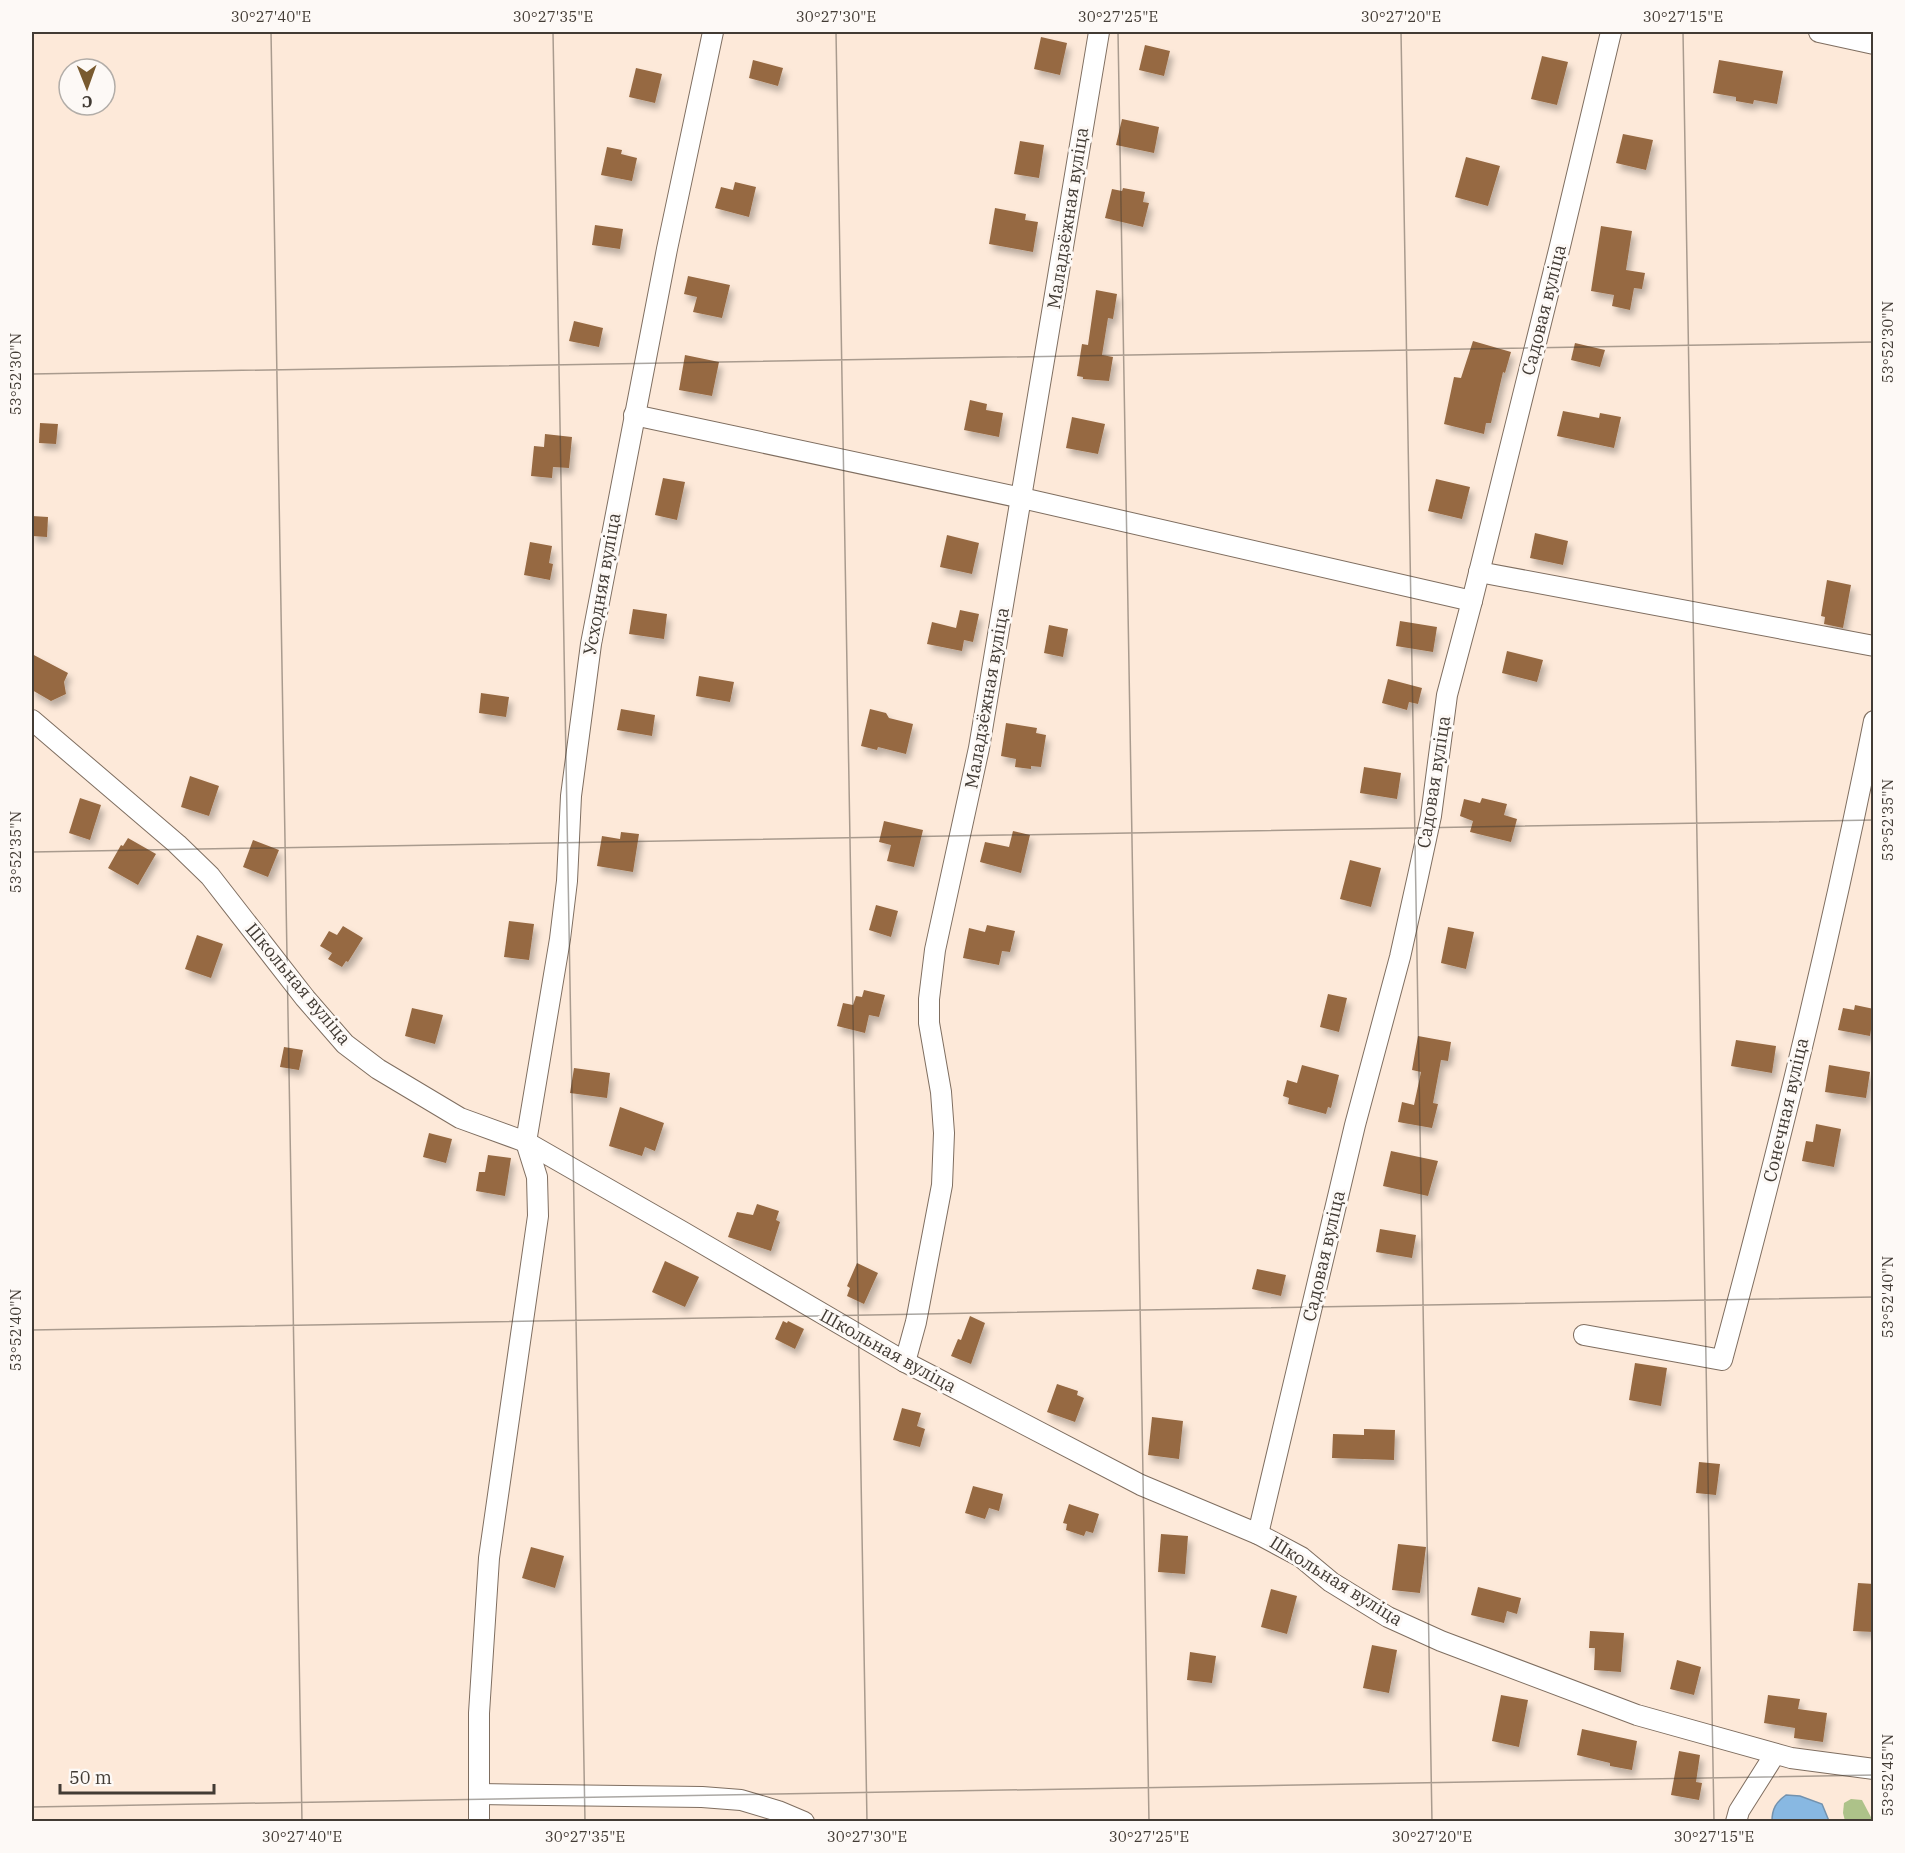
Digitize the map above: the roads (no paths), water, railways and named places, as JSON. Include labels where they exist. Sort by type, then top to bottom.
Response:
[{"type":"street","name":"Усходняя вуліца","points":[[526,1142],[560,939],[567,881],[571,796],[591,644],[667,249],[713,32]]},
{"type":"street","name":"Маладзёжная вуліца","points":[[905,1362],[916,1322],[942,1185],[944,1134],[941,1092],[929,1023],[933,969],[979,748],[1099,32]]},
{"type":"street","name":"Садовая вуліца","points":[[1258,1534],[1355,1125],[1397,968],[1418,876],[1431,816],[1447,695],[1560,246],[1611,32]]},
{"type":"street","points":[[1820,32],[1874,44]]},
{"type":"street","points":[[634,415],[1022,498],[1472,601]]},
{"type":"street","points":[[1479,572],[1874,646]]},
{"type":"street","name":"Школьная вуліца","points":[[32,720],[177,844],[210,876],[305,998],[345,1044],[378,1069],[460,1118],[526,1142],[905,1362],[1141,1485],[1258,1534],[1301,1557],[1331,1582],[1388,1617],[1441,1641],[1637,1715],[1775,1754],[1874,1769]]},
{"type":"street","name":"Сонечная вуліца","points":[[1584,1335],[1722,1360],[1776,1160],[1866,797],[1874,721]]},
{"type":"street","points":[[479,1821],[478,1713],[489,1558],[538,1216],[537,1177],[526,1142]]},
{"type":"street","points":[[1736,1821],[1738,1812],[1775,1754]]},
{"type":"street","points":[[479,1794],[702,1797],[741,1800],[804,1821]]},
{"type":"water","points":[[1786,1795],[1800,1796],[1822,1804],[1829,1821],[1772,1821],[1775,1806]]}]
